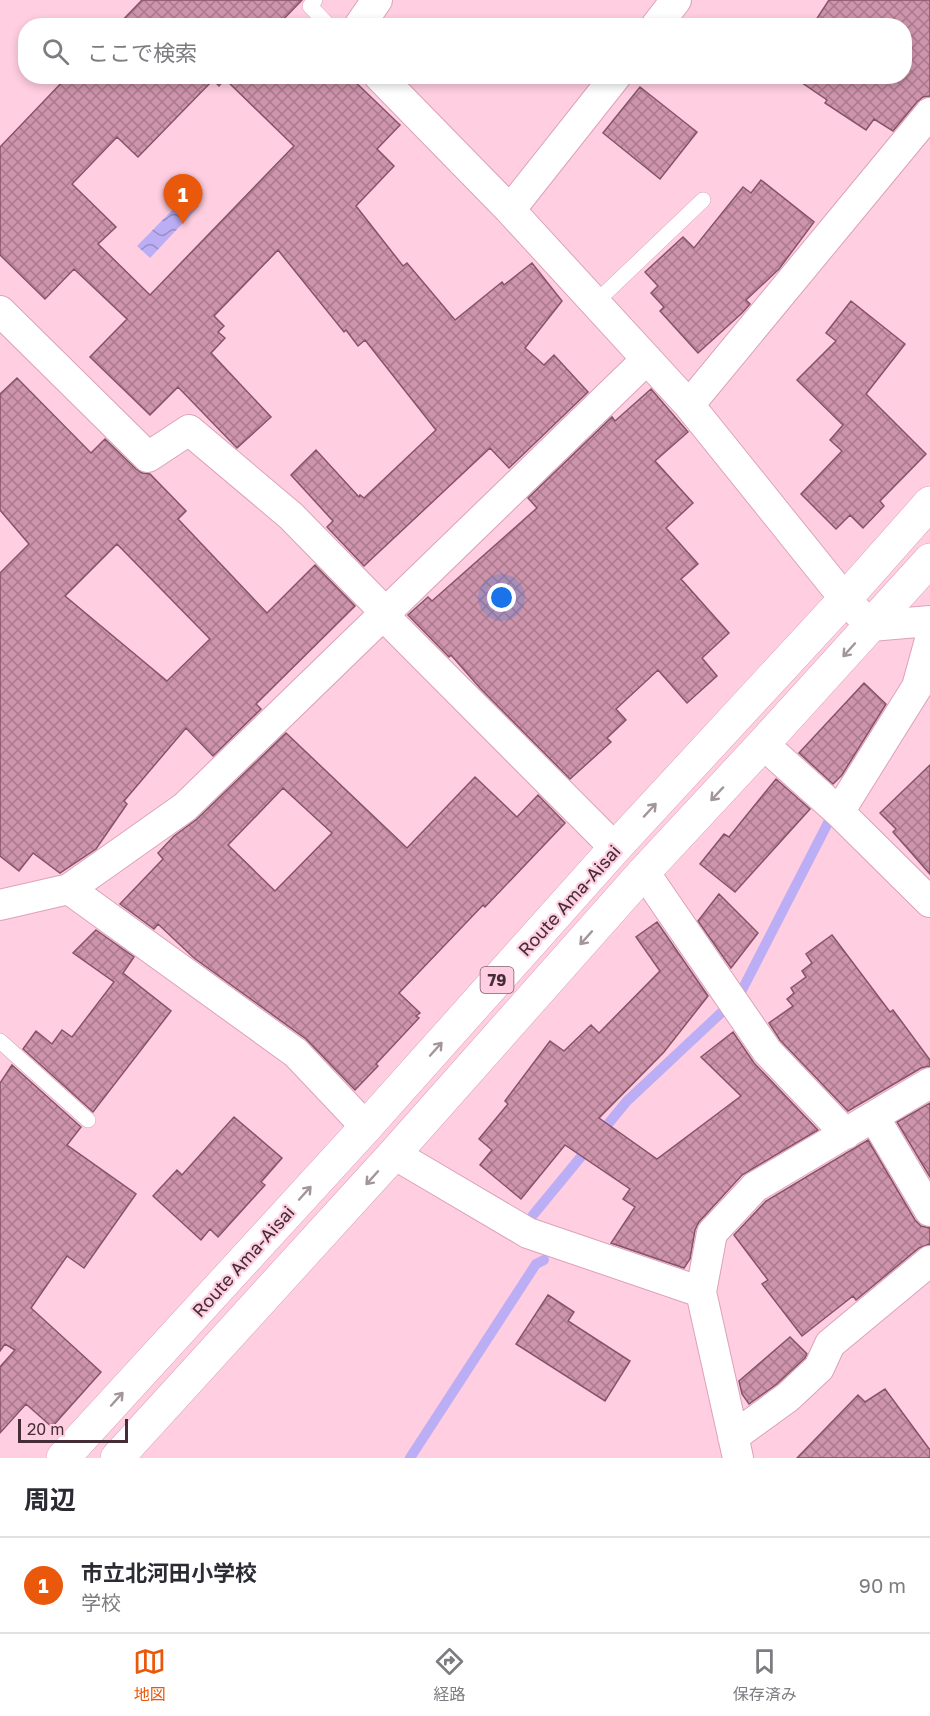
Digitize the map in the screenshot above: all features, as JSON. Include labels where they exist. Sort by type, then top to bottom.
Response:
[{"type":"main road","name":"Route Ama-Aisai","points":[[63,1458],[366,1127],[615,848],[845,599],[930,503]]},
{"type":"main road","name":"Route Ama-Aisai","points":[[117,1458],[394,1154],[644,872],[930,560]]},
{"type":"street","points":[[365,18],[377,0]]},
{"type":"street","points":[[662,18],[676,0]]},
{"type":"street","points":[[387,84],[510,210],[689,405],[845,599],[871,626],[930,621]]},
{"type":"street","points":[[510,210],[610,84]]},
{"type":"street","points":[[689,405],[930,113]]},
{"type":"street","points":[[0,311],[148,457],[189,430],[291,516],[384,614],[615,848]]},
{"type":"street","points":[[0,905],[69,889],[185,807],[647,359]]},
{"type":"street","points":[[839,812],[917,687],[930,640]]},
{"type":"street","points":[[763,744],[839,812],[923,882]]},
{"type":"street","points":[[644,872],[767,1051],[846,1134]]},
{"type":"street","points":[[69,889],[296,1053],[366,1127]]},
{"type":"street","points":[[735,1447],[702,1292],[711,1233],[755,1187],[930,1083]]},
{"type":"street","points":[[874,1117],[930,1211]]},
{"type":"street","points":[[394,1154],[528,1233],[702,1292]]},
{"type":"street","points":[[735,1447],[819,1368],[830,1344],[930,1261]]},
{"type":"lane","points":[[315,0],[310,6],[321,18]]},
{"type":"lane","points":[[595,303],[703,200]]},
{"type":"lane","points":[[0,1041],[88,1120]]},
{"type":"water","points":[[187,195],[199,206],[150,258],[137,246]]},
{"type":"building","points":[[142,0],[302,0],[285,18],[125,18]]},
{"type":"building","points":[[829,0],[930,0],[930,96],[923,97],[917,102],[893,131],[874,119],[866,130],[825,103],[827,100],[804,84],[912,84],[912,18],[817,18]]},
{"type":"building","points":[[60,84],[209,84],[138,157],[117,137],[72,184],[116,227],[98,244],[150,295],[294,146],[230,84],[357,84],[400,125],[377,149],[394,166],[356,206],[403,266],[407,263],[455,320],[502,282],[504,285],[532,263],[562,301],[525,348],[544,365],[554,355],[588,392],[509,468],[490,448],[364,566],[327,527],[333,521],[291,475],[316,450],[359,497],[360,495],[364,498],[436,430],[365,340],[358,346],[346,330],[344,332],[278,250],[214,316],[224,326],[218,332],[225,338],[211,353],[271,417],[237,448],[178,387],[150,415],[90,357],[127,319],[74,269],[45,299],[0,255],[0,147]]},
{"type":"building","points":[[640,87],[697,132],[660,179],[603,133]]},
{"type":"building","points":[[761,180],[814,222],[779,269],[746,300],[750,304],[698,353],[660,311],[664,307],[651,293],[658,286],[645,272],[683,237],[694,248],[743,187],[751,193]]},
{"type":"building","points":[[851,301],[905,344],[866,394],[926,454],[880,501],[884,506],[863,528],[850,515],[836,529],[801,494],[842,451],[830,440],[843,425],[797,380],[836,341],[826,333]]},
{"type":"building","points":[[17,378],[91,453],[105,439],[136,469],[150,474],[186,511],[178,519],[267,613],[315,565],[355,606],[256,704],[261,709],[213,756],[186,728],[124,801],[127,804],[96,849],[60,873],[33,853],[19,871],[0,856],[0,573],[29,544],[0,510],[0,394]],"holes":[[[117,544],[210,639],[167,681],[65,596]]]},
{"type":"building","points":[[651,389],[688,432],[655,461],[693,503],[666,528],[698,564],[681,579],[729,633],[702,658],[717,676],[687,703],[658,670],[616,709],[626,720],[607,738],[611,742],[570,779],[480,688],[451,655],[449,657],[408,615],[428,597],[432,601],[537,508],[528,498],[612,417],[615,421]]},
{"type":"building","points":[[864,683],[886,704],[842,775],[833,784],[799,753]]},
{"type":"building","points":[[286,733],[407,848],[475,777],[517,817],[538,795],[565,823],[399,993],[420,1013],[416,1016],[419,1018],[355,1090],[306,1039],[194,958],[158,924],[154,929],[120,904],[163,859],[158,853],[174,836],[197,819]],"holes":[[[283,788],[332,833],[275,891],[228,845]]]},
{"type":"building","points":[[930,765],[930,874],[893,832],[896,829],[880,813]]},
{"type":"building","points":[[776,779],[810,809],[735,892],[700,864],[724,834],[729,837]]},
{"type":"building","points":[[719,894],[758,933],[731,968],[698,921]]},
{"type":"building","points":[[657,922],[708,996],[664,1052],[599,1118],[657,1159],[741,1096],[701,1057],[733,1032],[754,1063],[818,1130],[742,1175],[699,1222],[695,1230],[690,1259],[684,1268],[611,1243],[635,1207],[623,1199],[630,1189],[565,1145],[521,1199],[480,1165],[492,1150],[479,1139],[508,1104],[505,1101],[550,1041],[564,1051],[591,1025],[599,1033],[660,971],[636,937]]},
{"type":"building","points":[[96,930],[134,957],[123,973],[171,1011],[93,1112],[23,1049],[36,1031],[52,1044],[62,1030],[72,1037],[114,982],[73,953]]},
{"type":"building","points":[[832,935],[890,1012],[893,1010],[930,1060],[930,1066],[921,1068],[848,1111],[780,1040],[769,1023],[793,1006],[787,999],[794,993],[791,988],[806,977],[802,971],[812,963],[806,954]]},
{"type":"building","points":[[12,1065],[81,1127],[67,1145],[136,1194],[84,1268],[67,1256],[31,1308],[101,1372],[52,1427],[26,1404],[0,1433],[0,1367],[15,1350],[5,1344],[0,1351],[0,1083]]},
{"type":"building","points":[[930,1103],[930,1177],[897,1122]]},
{"type":"building","points":[[234,1117],[282,1158],[261,1182],[265,1185],[218,1237],[210,1229],[201,1240],[153,1196],[177,1170],[182,1175]]},
{"type":"building","points":[[868,1140],[915,1220],[921,1226],[930,1228],[930,1244],[919,1248],[856,1300],[853,1296],[802,1336],[762,1284],[768,1280],[734,1235],[766,1201]]},
{"type":"building","points":[[548,1295],[574,1312],[568,1321],[630,1361],[605,1401],[516,1344]]},
{"type":"building","points":[[790,1337],[807,1354],[805,1358],[777,1384],[749,1404],[742,1394],[739,1381]]},
{"type":"building","points":[[885,1389],[930,1450],[930,1458],[797,1458],[858,1395],[865,1402]]},
{"type":"waterway","points":[[742,990],[831,817]]},
{"type":"waterway","points":[[599,1135],[627,1101],[722,1012]]},
{"type":"waterway","points":[[533,1215],[589,1147]]},
{"type":"waterway","points":[[410,1458],[536,1264],[544,1260]]},
{"type":"place","name":"市立北河田小学校","points":[[183,224]]}]
